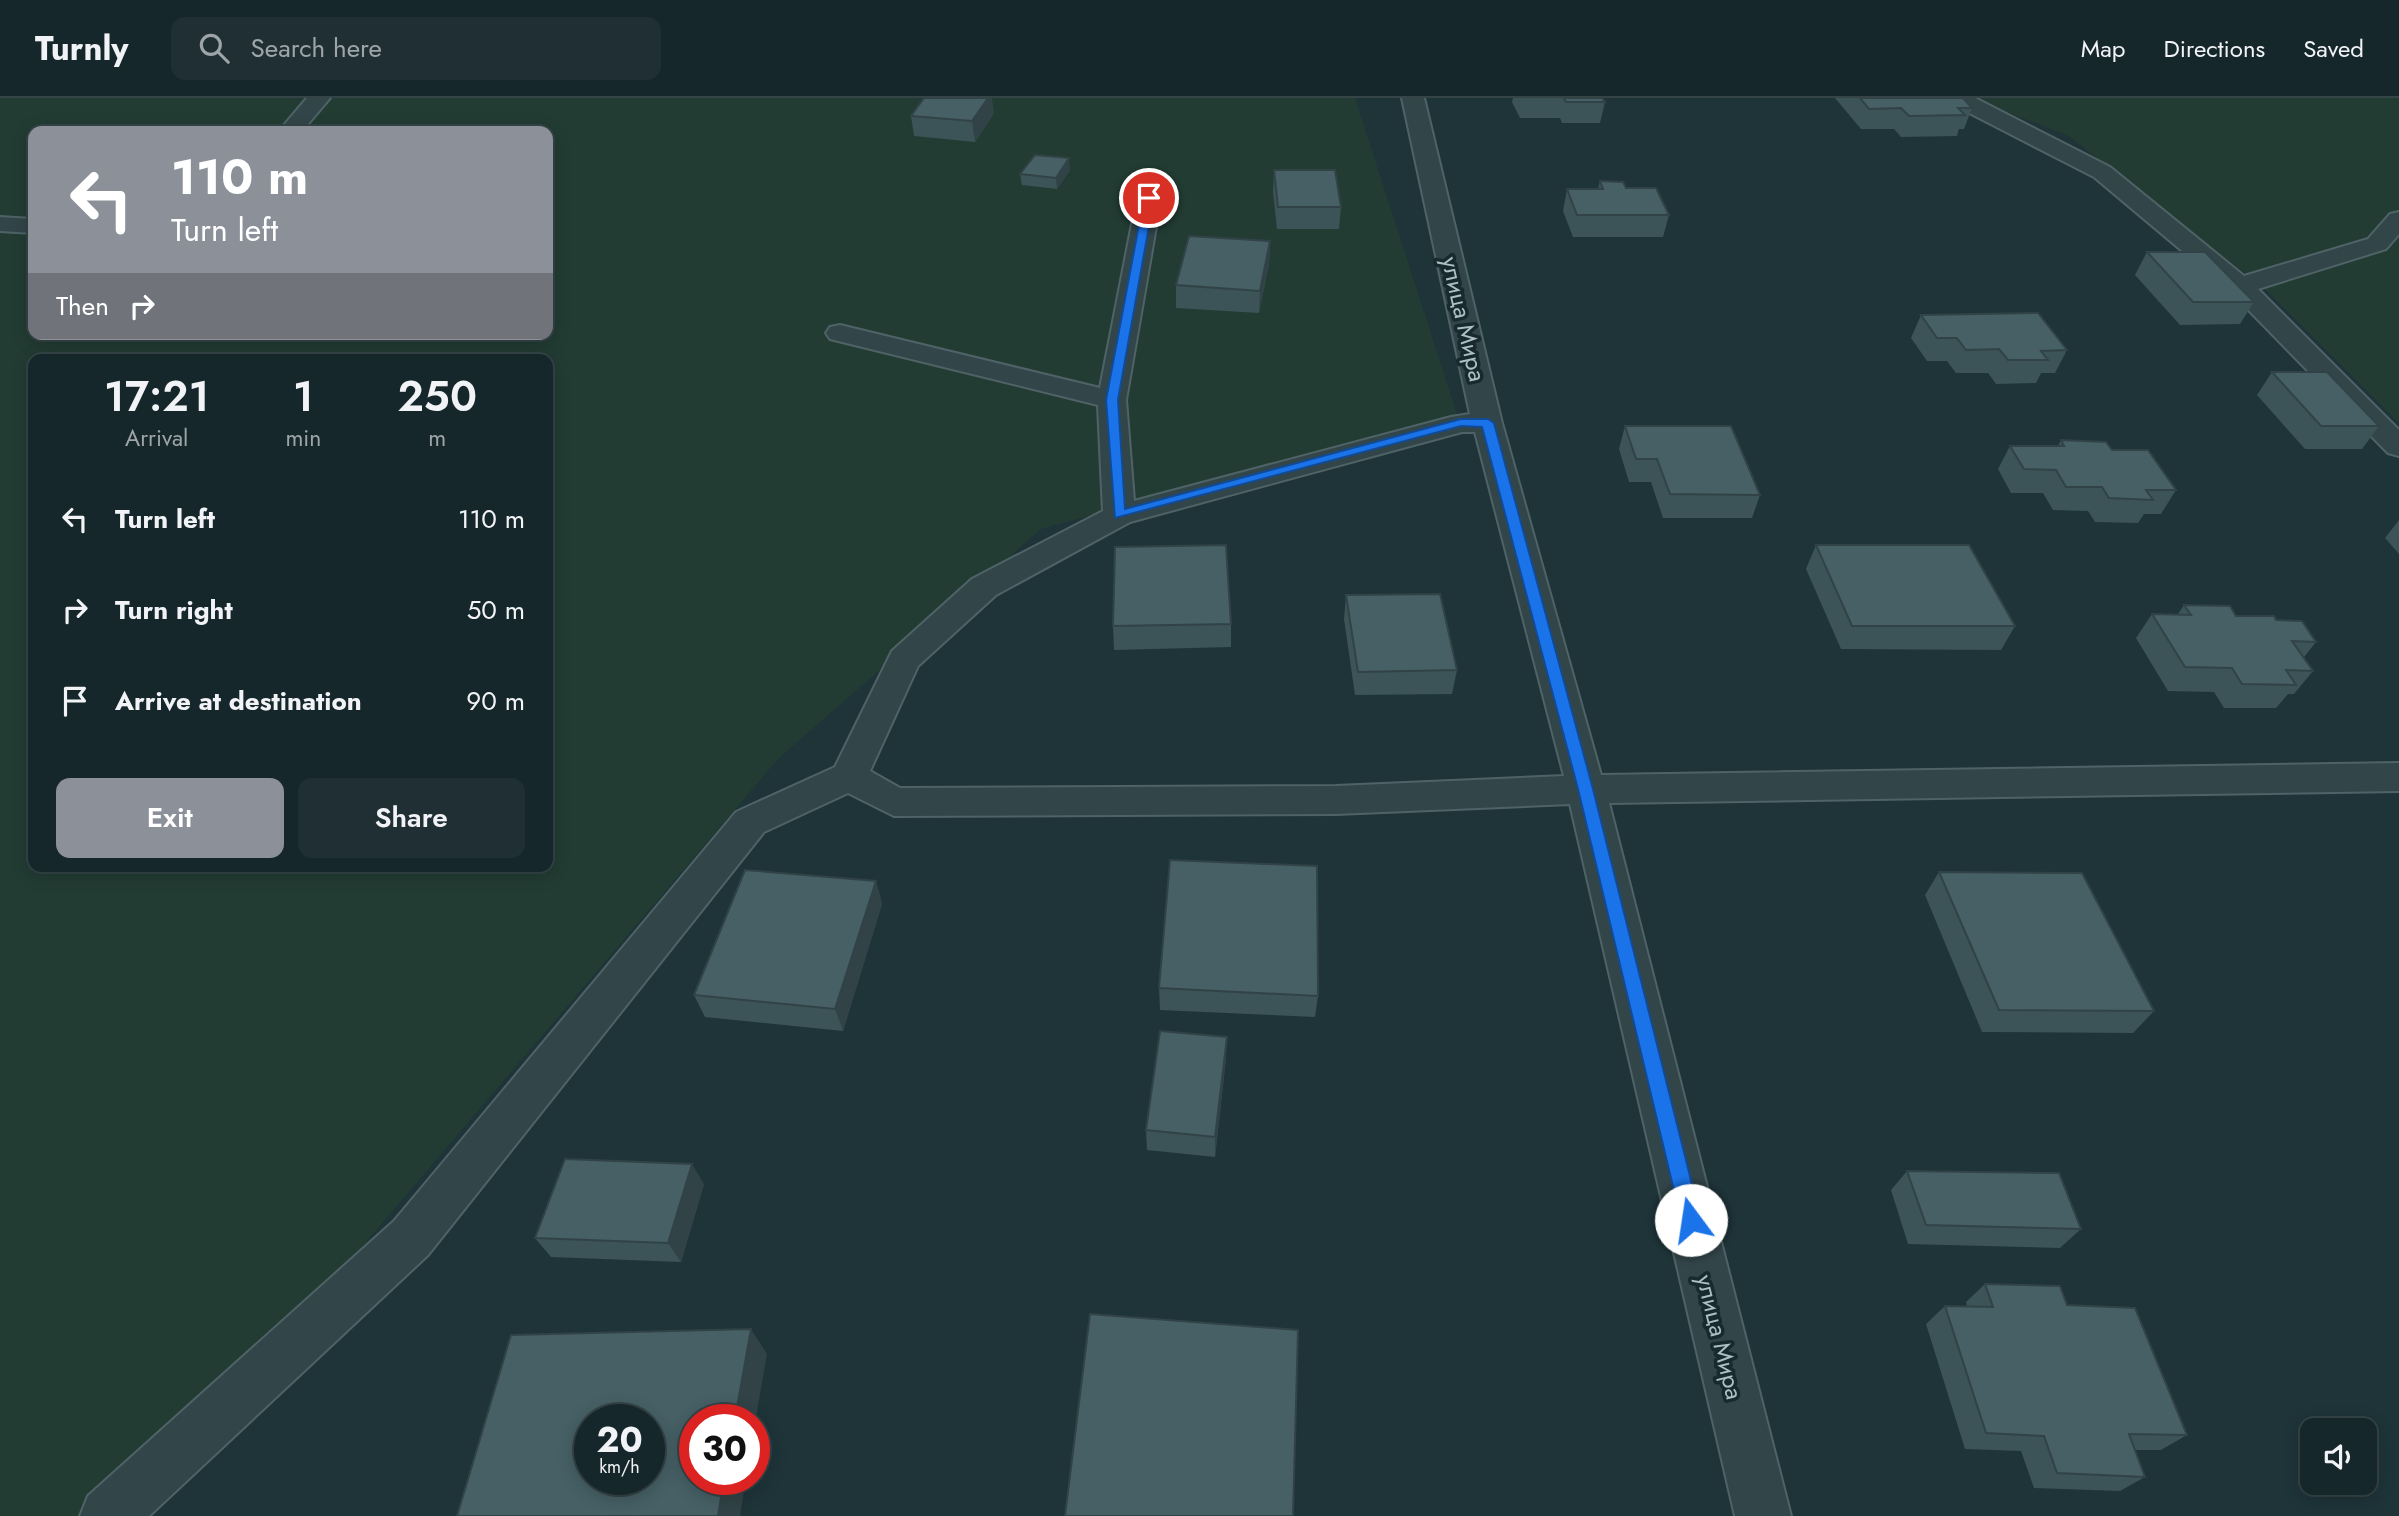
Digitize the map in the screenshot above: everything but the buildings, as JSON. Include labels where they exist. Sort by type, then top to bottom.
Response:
[{"type":"street","points":[[294,126],[319,98]]},
{"type":"street","name":"улица Мира","points":[[1413,98],[1488,423],[1586,789],[1763,1516]]},
{"type":"street","points":[[1958,98],[2102,172],[2240,286],[2399,447]]},
{"type":"street","points":[[1119,515],[1112,400],[1149,198]]},
{"type":"street","points":[[2240,286],[2377,244],[2399,219]]},
{"type":"street","points":[[0,225],[28,226]]},
{"type":"street","points":[[840,333],[1112,400]]},
{"type":"street","points":[[108,1516],[411,1238],[750,822],[849,776],[904,659],[984,587],[1119,515],[1461,423],[1488,423]]},
{"type":"street","points":[[849,776],[894,802],[1336,800],[1586,789],[2399,777]]},
{"type":"green space","points":[[0,98],[1355,98],[1457,414],[1041,529],[779,758],[332,1282],[87,1516],[0,1516]]},
{"type":"green space","points":[[1971,98],[2399,98],[2399,423],[2265,289],[2069,136]]},
{"type":"route","points":[[1149,198],[1112,400],[1119,515],[1461,423],[1488,423],[1586,789],[1691,1220]]}]
